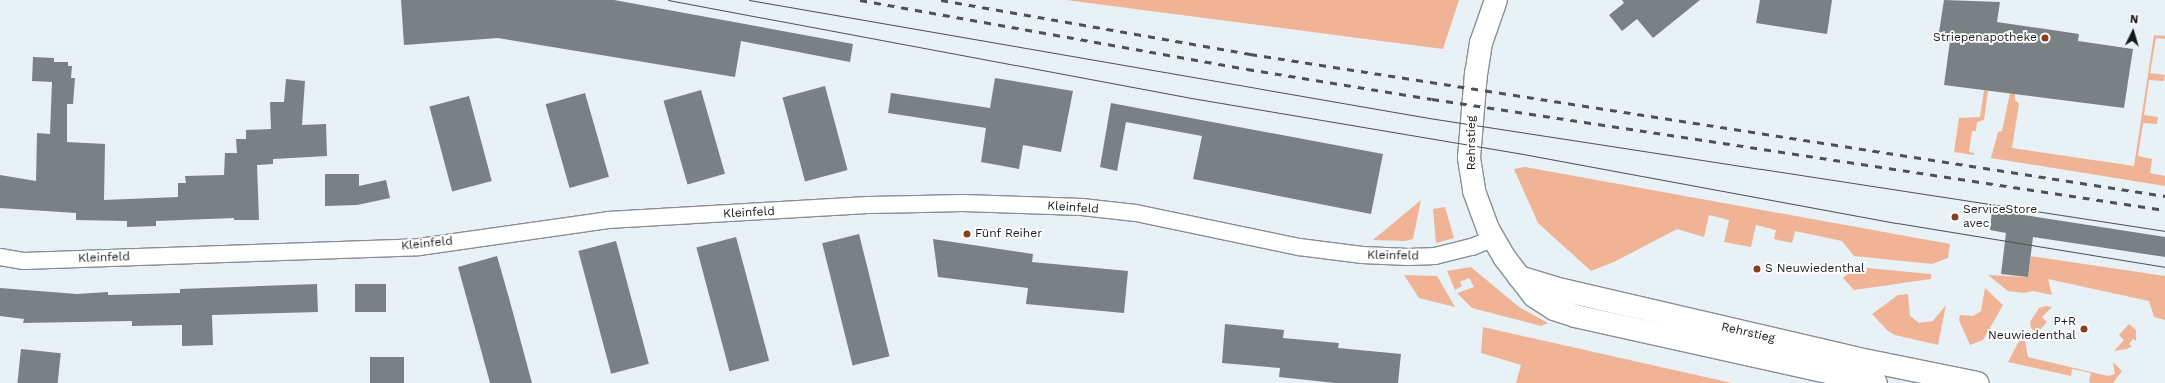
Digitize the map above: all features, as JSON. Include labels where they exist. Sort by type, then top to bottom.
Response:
[{"type":"street","name":"Rehrstieg","points":[[1496,0],[1481,42],[1476,73],[1469,158],[1478,206],[1494,238],[1519,277],[1534,296],[1554,309],[1575,316],[1876,383]]},
{"type":"street","name":"Kleinfeld","points":[[0,257],[23,261],[419,247],[608,220],[868,205],[970,203],[1082,207],[1136,213],[1299,247],[1362,255],[1435,256],[1467,249],[1494,238]]},
{"type":"street","name":"Rehrstieg","points":[[1519,277],[1582,295],[1854,358],[1977,383]]},
{"type":"shaded area","points":[[1066,0],[1459,0],[1443,49]]},
{"type":"shaded area","points":[[2154,35],[2165,36],[2165,39],[2156,38],[2150,73],[2165,75],[2164,81],[2149,80],[2144,115],[2158,117],[2157,124],[2143,123],[2138,156],[2152,159],[2150,173],[2165,176],[2165,186],[1991,158],[1998,132],[2002,131],[2010,93],[2015,92],[2015,100],[2019,104],[2012,148],[2134,166]]},
{"type":"shaded area","points":[[1984,90],[1988,91],[1984,120],[1977,122],[1976,131],[1972,131],[1969,152],[1974,153],[1974,155],[1954,152],[1959,118],[1980,117]]},
{"type":"shaded area","points":[[1525,167],[1950,244],[1948,258],[1932,264],[1854,256],[1842,241],[1795,231],[1792,243],[1774,239],[1776,230],[1756,225],[1751,247],[1724,242],[1729,220],[1709,215],[1704,237],[1677,229],[1614,262],[1591,271],[1538,223],[1514,169]]},
{"type":"shaded area","points":[[1421,200],[1413,239],[1405,241],[1373,240]]},
{"type":"shaded area","points":[[1445,207],[1454,238],[1436,243],[1433,209]]},
{"type":"shaded area","points":[[2031,256],[2165,276],[2165,320],[2154,317],[2149,301],[2048,279],[2052,295],[2033,291],[2024,293],[2008,291],[1988,275],[2028,277]]},
{"type":"shaded area","points":[[1471,267],[1519,307],[1548,323],[1541,326],[1472,308],[1457,293],[1474,287],[1469,278],[1460,282],[1462,286],[1455,290],[1447,271]]},
{"type":"shaded area","points":[[1856,267],[1931,274],[1931,279],[1854,290],[1843,278]]},
{"type":"shaded area","points":[[1404,275],[1437,276],[1455,307],[1419,298]]},
{"type":"shaded area","points":[[1985,288],[2003,305],[1983,340],[1970,345],[1959,320],[1960,315],[1973,316],[1981,311]]},
{"type":"shaded area","points":[[1908,294],[1910,316],[1919,323],[1933,321],[1946,305],[1938,345],[1895,335],[1888,331],[1872,314],[1898,295]]},
{"type":"shaded area","points":[[2046,306],[2052,307],[2042,317],[2047,322],[2037,333],[2031,328],[2030,322],[2039,308]]},
{"type":"shaded area","points":[[2129,324],[2136,330],[2136,341],[2133,339],[2129,344],[2132,346],[2127,349],[2114,351],[2124,340],[2119,335]]},
{"type":"shaded area","points":[[1483,327],[1732,383],[1516,383],[1521,365],[1481,353]]},
{"type":"shaded area","points":[[2019,341],[2025,341],[2028,357],[2108,376],[2115,374],[2113,362],[2122,371],[2113,383],[2091,383],[2089,382],[2091,373],[2072,369],[2071,376],[2008,362]]},
{"type":"building","points":[[401,0],[614,0],[853,44],[850,62],[741,41],[735,77],[498,38],[404,45]]},
{"type":"building","points":[[1622,0],[1700,0],[1653,38],[1637,19],[1622,31],[1609,15],[1624,3]]},
{"type":"building","points":[[1760,0],[1832,0],[1827,34],[1756,23]]},
{"type":"building","points":[[1944,0],[2000,2],[1997,22],[2079,34],[2078,41],[2133,49],[2124,108],[1944,85],[1950,41],[1938,39]]},
{"type":"building","points":[[33,57],[54,58],[54,62],[68,62],[68,66],[72,66],[71,78],[75,78],[73,104],[67,104],[67,142],[105,144],[104,200],[178,197],[178,183],[186,183],[185,176],[224,175],[225,153],[237,153],[236,139],[246,139],[246,130],[271,129],[270,102],[284,102],[286,79],[305,81],[302,125],[326,124],[327,156],[273,159],[273,164],[257,165],[259,220],[234,220],[234,218],[156,221],[156,226],[127,227],[127,221],[76,220],[76,213],[0,208],[0,175],[36,181],[37,133],[50,134],[52,82],[32,81]]},
{"type":"building","points":[[995,78],[1073,91],[1061,152],[1023,145],[1019,169],[981,162],[986,128],[888,113],[891,93],[990,108]]},
{"type":"building","points":[[825,86],[848,170],[805,181],[782,97]]},
{"type":"building","points":[[701,90],[725,174],[687,184],[664,101]]},
{"type":"building","points":[[585,93],[609,177],[570,188],[546,104]]},
{"type":"building","points":[[469,96],[492,181],[452,192],[429,107]]},
{"type":"building","points":[[1111,103],[1383,154],[1371,214],[1193,179],[1202,136],[1126,122],[1117,171],[1100,167]]},
{"type":"building","points":[[325,174],[359,174],[359,186],[386,180],[390,198],[357,205],[325,206]]},
{"type":"building","points":[[1992,210],[2165,237],[2165,257],[2033,237],[2028,277],[2001,274],[2006,233],[1990,230]]},
{"type":"building","points":[[859,234],[889,356],[853,365],[822,243]]},
{"type":"building","points":[[736,237],[769,361],[730,371],[696,248]]},
{"type":"building","points":[[933,239],[1033,254],[1032,262],[1128,271],[1124,313],[1026,304],[1028,288],[938,277]]},
{"type":"building","points":[[616,241],[649,364],[611,374],[578,251]]},
{"type":"building","points":[[497,256],[532,383],[490,383],[458,267]]},
{"type":"building","points":[[317,284],[318,312],[212,315],[213,345],[182,346],[182,325],[132,326],[132,321],[23,323],[24,319],[0,316],[0,288],[77,294],[108,292],[108,295],[180,293],[180,289]]},
{"type":"building","points":[[355,284],[386,284],[386,312],[355,312]]},
{"type":"building","points":[[1225,324],[1284,330],[1283,338],[1339,343],[1338,348],[1401,354],[1398,383],[1335,383],[1279,377],[1280,368],[1222,363]]},
{"type":"building","points":[[21,349],[61,353],[58,383],[17,383]]},
{"type":"building","points":[[370,357],[404,357],[404,383],[370,383]]},
{"type":"tram line","points":[[668,0],[1186,97],[1518,153],[1897,223],[2165,267]]},
{"type":"tram line","points":[[749,0],[1429,118],[2165,231]]},
{"type":"railway","points":[[860,0],[1247,69],[1432,99],[2165,210]]},
{"type":"railway","points":[[941,0],[1250,54],[2165,196]]},
{"type":"place","name":"Striepenapotheke","points":[[2045,38]]},
{"type":"place","name":"ServiceStore avec","points":[[1955,217]]},
{"type":"place","name":"Fünf Reiher","points":[[967,234]]},
{"type":"place","name":"S Neuwiedenthal","points":[[1757,269]]},
{"type":"place","name":"P+R Neuwiedenthal","points":[[2084,329]]}]
